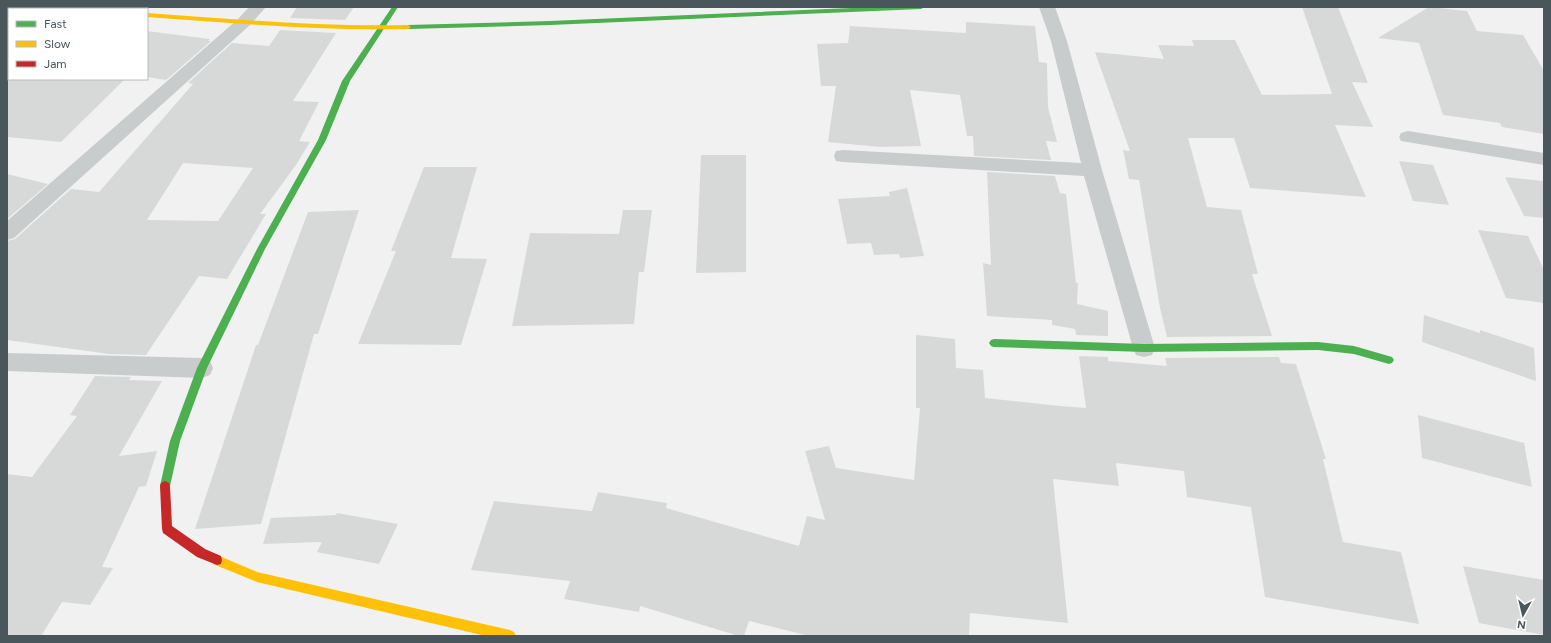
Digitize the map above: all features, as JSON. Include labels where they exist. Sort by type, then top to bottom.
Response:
[{"type":"street","points":[[7,233],[244,22],[258,7]]},
{"type":"street","points":[[395,7],[379,28],[346,81],[322,140],[261,249],[202,368],[175,441],[164,490],[167,529],[201,554],[257,577],[510,636]]},
{"type":"street","points":[[148,15],[244,22],[379,28],[558,23],[921,7]]},
{"type":"street","points":[[1047,7],[1059,41],[1092,170],[1144,348]]},
{"type":"street","points":[[1408,137],[1544,159]]},
{"type":"street","points":[[844,156],[982,165],[1092,170]]},
{"type":"street","points":[[994,343],[1144,348],[1318,346],[1354,350],[1389,360]]},
{"type":"street","points":[[7,362],[202,368]]},
{"type":"building","points":[[297,7],[354,7],[345,20],[290,18]]},
{"type":"building","points":[[1302,7],[1338,7],[1368,83],[1352,82],[1373,127],[1335,125],[1366,197],[1250,188],[1234,138],[1188,138],[1207,207],[1241,210],[1258,274],[1252,274],[1272,336],[1167,337],[1160,308],[1139,180],[1129,179],[1123,150],[1130,151],[1095,52],[1164,59],[1158,45],[1194,46],[1192,40],[1235,40],[1262,95],[1332,94]]},
{"type":"building","points":[[1429,7],[1467,11],[1477,31],[1523,35],[1544,71],[1544,134],[1502,127],[1500,123],[1443,115],[1419,43],[1378,38]]},
{"type":"building","points":[[966,22],[1035,26],[1039,62],[1047,63],[1048,107],[1057,142],[1046,141],[1051,160],[974,156],[973,136],[967,136],[960,95],[910,90],[921,146],[880,147],[828,142],[836,86],[821,86],[817,44],[848,43],[850,26],[966,33]]},
{"type":"building","points":[[280,30],[336,33],[293,101],[319,102],[299,141],[310,142],[296,165],[260,214],[266,214],[227,279],[199,276],[146,355],[109,354],[7,340],[7,241],[15,239],[71,189],[99,192],[193,84],[188,83],[232,43],[269,46]],"holes":[[[183,163],[253,168],[218,221],[147,220]]]},
{"type":"building","points":[[148,31],[210,39],[208,41],[211,41],[166,80],[148,77]]},
{"type":"building","points":[[7,79],[124,80],[61,142],[7,137]]},
{"type":"building","points":[[701,155],[746,155],[746,272],[696,273]]},
{"type":"building","points":[[1399,161],[1433,165],[1449,205],[1413,201]]},
{"type":"building","points":[[424,167],[477,167],[451,258],[487,259],[461,345],[358,344],[396,251],[391,251]]},
{"type":"building","points":[[987,172],[1055,176],[1060,193],[1066,194],[1076,283],[1078,283],[1077,304],[1108,311],[1108,336],[1076,335],[1075,329],[1052,325],[1052,320],[987,316],[983,263],[991,265]]},
{"type":"building","points":[[7,174],[48,184],[7,219]]},
{"type":"building","points":[[1505,177],[1544,181],[1544,218],[1524,216]]},
{"type":"building","points":[[907,188],[924,256],[900,258],[899,254],[874,255],[871,243],[847,244],[838,199],[890,196],[889,192]]},
{"type":"building","points":[[359,210],[318,334],[314,334],[261,524],[195,529],[256,345],[258,345],[308,212]]},
{"type":"building","points":[[623,210],[652,210],[644,272],[639,272],[634,324],[512,326],[530,233],[619,234]]},
{"type":"building","points":[[1478,230],[1528,236],[1544,270],[1544,303],[1506,298]]},
{"type":"building","points":[[1424,315],[1480,333],[1480,330],[1534,348],[1536,381],[1422,342]]},
{"type":"building","points":[[916,335],[955,339],[956,368],[983,370],[985,398],[1086,408],[1079,356],[1108,357],[1108,361],[1167,366],[1165,358],[1279,357],[1281,363],[1296,364],[1326,459],[1323,459],[1343,542],[1401,552],[1419,624],[1265,597],[1251,507],[1187,497],[1184,471],[1116,463],[1119,486],[1053,479],[1068,623],[970,613],[969,636],[809,636],[749,621],[744,636],[739,636],[640,606],[639,612],[564,599],[570,581],[471,570],[494,501],[592,511],[598,492],[667,503],[666,508],[799,546],[807,516],[825,520],[805,451],[829,446],[836,468],[914,480],[920,408],[916,408]]},
{"type":"building","points":[[95,376],[131,377],[129,380],[162,381],[119,456],[157,451],[146,486],[139,487],[102,567],[113,568],[90,605],[62,602],[41,636],[7,636],[7,474],[32,477],[77,416],[70,415]]},
{"type":"building","points":[[1418,415],[1524,443],[1532,487],[1422,458]]},
{"type":"building","points":[[337,513],[398,524],[379,564],[317,552],[322,542],[263,544],[271,518],[336,515]]},
{"type":"building","points":[[1463,566],[1544,580],[1544,635],[1479,623]]},
{"type":"traffic: fast","points":[[57,7],[65,8]]},
{"type":"traffic: fast","points":[[165,486],[175,441],[202,368],[261,249],[322,140],[346,81],[395,7]]},
{"type":"traffic: fast","points":[[408,27],[550,23],[921,7]]},
{"type":"traffic: fast","points":[[994,343],[1144,348],[1318,346],[1354,350],[1389,360]]},
{"type":"traffic: slow","points":[[148,15],[310,26],[375,28],[408,27]]},
{"type":"traffic: slow","points":[[217,560],[257,577],[510,636]]},
{"type":"traffic: jam","points":[[165,486],[167,529],[201,553],[217,560]]}]
